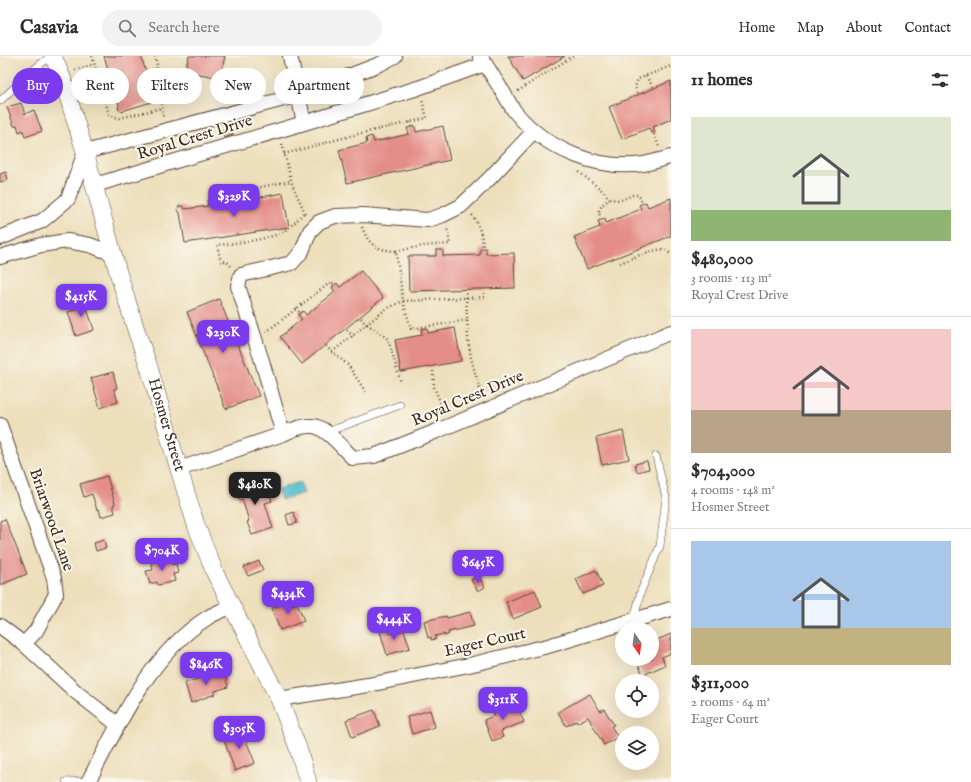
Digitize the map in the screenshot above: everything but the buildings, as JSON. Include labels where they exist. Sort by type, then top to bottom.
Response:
[{"type":"street","name":"Hosmer Street","points":[[52,56],[62,80],[85,152],[113,254],[202,542],[215,573],[279,699],[298,748],[308,782]]},
{"type":"street","points":[[290,56],[293,68]]},
{"type":"street","name":"Royal Crest Drive","points":[[364,70],[380,64],[394,56]]},
{"type":"street","name":"Royal Crest Drive","points":[[95,186],[418,88],[482,60],[515,112],[534,131],[547,141],[570,154],[603,163],[621,166],[645,164],[665,153]]},
{"type":"street","name":"Royal Crest Drive","points":[[85,152],[274,102]]},
{"type":"street","points":[[301,104],[304,123]]},
{"type":"street","points":[[282,434],[262,361],[238,286],[241,275],[292,263],[302,251],[310,231],[319,222],[335,216],[363,215],[428,220],[444,215],[461,206],[490,178],[534,131]]},
{"type":"street","points":[[0,238],[42,221],[68,200],[85,152]]},
{"type":"street","points":[[0,257],[41,245],[67,241],[90,245],[113,254]]},
{"type":"street","name":"Royal Crest Drive","points":[[179,469],[294,429],[313,426],[327,432],[353,458],[374,456],[450,426],[671,332]]},
{"type":"street","name":"Briarwood Lane","points":[[0,425],[54,578],[56,594],[36,631],[24,644]]},
{"type":"street","points":[[88,782],[118,725],[141,687],[160,661],[178,642],[207,618],[232,606]]},
{"type":"street","name":"Eager Court","points":[[279,699],[368,685],[469,665],[548,646],[671,609]]},
{"type":"street","points":[[0,626],[24,644],[76,692],[118,725]]},
{"type":"lane","points":[[0,101],[33,70],[52,56]]},
{"type":"lane","points":[[327,432],[400,405]]},
{"type":"lane","points":[[634,619],[641,591],[660,546],[666,498],[656,456]]},
{"type":"lane","points":[[66,782],[88,782]]},
{"type":"path","points":[[92,56],[109,114],[120,118],[162,108]]},
{"type":"path","points":[[155,56],[157,68]]},
{"type":"path","points":[[516,92],[573,56]]},
{"type":"path","points":[[81,68],[94,64]]},
{"type":"path","points":[[637,93],[635,87],[638,79],[671,66]]},
{"type":"path","points":[[646,76],[653,87]]},
{"type":"path","points":[[284,154],[368,131],[427,118],[418,88]]},
{"type":"path","points":[[162,104],[164,122]]},
{"type":"path","points":[[410,122],[411,126]]},
{"type":"path","points":[[278,131],[298,199],[314,227]]},
{"type":"path","points":[[368,131],[369,136]]},
{"type":"path","points":[[654,134],[665,153]]},
{"type":"path","points":[[570,154],[568,159],[569,164],[604,192],[610,199]]},
{"type":"path","points":[[210,197],[246,192],[250,189],[292,181]]},
{"type":"path","points":[[600,219],[599,210],[602,205],[610,199],[621,200],[638,196],[642,203]]},
{"type":"path","points":[[464,203],[478,224],[482,234],[483,247]]},
{"type":"path","points":[[241,275],[226,261],[221,262],[217,246],[267,237],[283,232],[305,212]]},
{"type":"path","points":[[363,215],[362,227],[366,237],[370,243],[378,248],[396,251],[423,246],[450,244],[449,234]]},
{"type":"path","points":[[620,263],[658,250],[666,250],[671,254]]},
{"type":"path","points":[[396,251],[403,301],[411,329],[468,320]]},
{"type":"path","points":[[270,329],[331,282],[333,284]]},
{"type":"path","points":[[466,293],[468,338],[471,358],[480,394],[487,410]]},
{"type":"path","points":[[332,352],[386,309],[403,301],[484,297],[484,293]]},
{"type":"path","points":[[296,308],[299,312]]},
{"type":"path","points":[[361,318],[388,339],[402,383]]},
{"type":"path","points":[[348,330],[353,336]]},
{"type":"path","points":[[326,346],[348,365],[367,394]]},
{"type":"path","points":[[433,371],[434,386],[437,396],[450,426]]},
{"type":"water","points":[[300,482],[304,493],[281,500],[278,489]]}]
